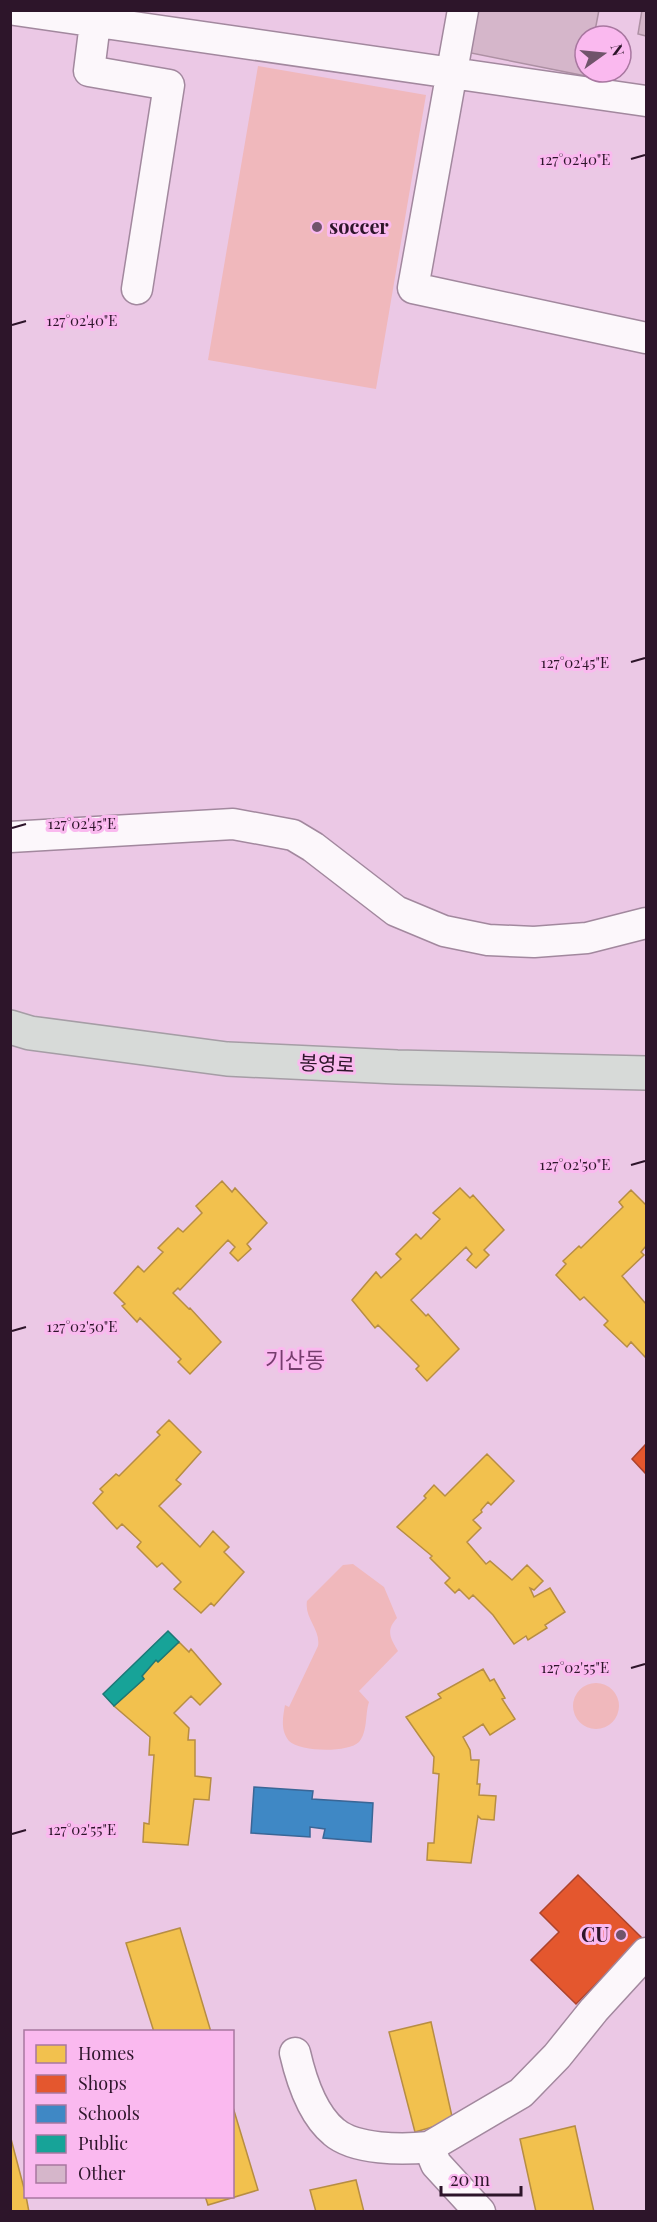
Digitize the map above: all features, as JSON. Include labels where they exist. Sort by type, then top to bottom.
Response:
[{"type":"highway","name":"봉영로","points":[[10,1027],[30,1033],[227,1059],[397,1067],[646,1073]]},
{"type":"street","points":[[15,10],[452,75],[646,101]]},
{"type":"street","points":[[463,10],[413,288],[646,338]]},
{"type":"street","points":[[95,23],[89,71],[169,85],[137,289]]},
{"type":"street","points":[[10,837],[233,824],[293,835],[313,847],[396,911],[444,931],[488,940],[534,942],[587,938],[646,923]]},
{"type":"street","points":[[296,2053],[299,2071],[313,2103],[334,2133],[363,2145],[409,2150],[429,2147],[521,2093],[557,2056],[594,2010],[646,1953]]},
{"type":"street","points":[[429,2147],[436,2164],[480,2211]]},
{"type":"shaded area","name":"soccer","points":[[258,66],[426,95],[376,389],[208,360]]},
{"type":"shaded area","points":[[353,1564],[384,1587],[397,1618],[390,1631],[391,1639],[398,1651],[359,1691],[369,1702],[364,1733],[359,1742],[345,1748],[324,1750],[295,1745],[289,1741],[284,1732],[285,1705],[289,1707],[318,1646],[317,1635],[308,1613],[307,1601],[343,1565]]},
{"type":"shaded area","points":[[596,1683],[605,1684],[613,1689],[618,1697],[618,1715],[613,1723],[605,1728],[596,1729],[587,1728],[579,1723],[574,1715],[573,1706],[574,1697],[579,1689],[587,1684]]},
{"type":"building: Homes","points":[[222,1181],[232,1192],[235,1188],[267,1223],[247,1244],[251,1249],[238,1261],[230,1253],[235,1247],[228,1240],[180,1290],[178,1288],[173,1293],[221,1342],[190,1374],[178,1362],[181,1359],[140,1318],[137,1322],[122,1306],[125,1304],[114,1293],[138,1266],[144,1272],[163,1252],[158,1248],[178,1228],[183,1232],[202,1213],[196,1206]]},
{"type":"building: Homes","points":[[460,1188],[470,1198],[473,1195],[504,1230],[484,1250],[489,1255],[476,1268],[467,1260],[472,1254],[466,1247],[411,1300],[426,1316],[428,1314],[459,1349],[427,1381],[416,1369],[419,1366],[378,1325],[375,1328],[352,1300],[376,1272],[381,1278],[401,1259],[396,1254],[416,1234],[421,1239],[440,1219],[433,1213]]},
{"type":"building: Homes","points":[[631,1190],[646,1205],[646,1246],[641,1252],[644,1255],[622,1276],[646,1304],[646,1358],[631,1342],[627,1347],[604,1325],[608,1321],[584,1297],[580,1300],[556,1275],[566,1264],[563,1261],[579,1246],[581,1248],[623,1207],[619,1202]]},
{"type":"building: Homes","points":[[169,1420],[201,1452],[176,1480],[181,1484],[159,1506],[200,1547],[213,1531],[229,1547],[224,1552],[244,1572],[214,1606],[211,1603],[201,1613],[174,1589],[181,1582],[162,1563],[157,1567],[137,1547],[141,1542],[122,1524],[117,1529],[93,1503],[103,1492],[100,1489],[116,1474],[119,1476],[160,1435],[157,1432]]},
{"type":"building: Homes","points":[[487,1454],[514,1481],[491,1505],[488,1502],[473,1520],[481,1528],[467,1542],[486,1564],[490,1561],[512,1580],[527,1565],[543,1581],[534,1590],[530,1588],[534,1597],[550,1588],[565,1612],[545,1625],[547,1628],[528,1640],[526,1636],[514,1644],[493,1615],[473,1595],[469,1599],[459,1589],[455,1593],[445,1583],[450,1578],[430,1558],[432,1556],[397,1527],[426,1498],[424,1496],[434,1485],[445,1496]]},
{"type":"building: Homes","points":[[179,1642],[189,1652],[191,1649],[221,1684],[200,1705],[191,1696],[174,1713],[189,1728],[188,1740],[195,1740],[195,1776],[211,1778],[209,1800],[194,1799],[188,1845],[143,1842],[144,1823],[149,1824],[154,1755],[149,1755],[150,1737],[114,1706],[144,1679],[142,1676],[156,1660],[158,1662]]},
{"type":"building: Homes","points":[[483,1669],[490,1681],[494,1679],[505,1698],[502,1699],[515,1719],[490,1735],[483,1724],[463,1737],[470,1750],[471,1760],[479,1760],[477,1784],[480,1784],[479,1795],[496,1796],[494,1820],[481,1819],[478,1816],[471,1863],[427,1860],[428,1843],[434,1843],[439,1774],[433,1773],[434,1757],[406,1717],[441,1698],[438,1694]]},
{"type":"building: Homes","points":[[180,1928],[210,2030],[153,2030],[126,1943]]},
{"type":"building: Homes","points":[[431,2022],[453,2121],[415,2132],[389,2032]]},
{"type":"building: Homes","points":[[234,2111],[258,2190],[234,2197]]},
{"type":"building: Homes","points":[[575,2126],[594,2212],[536,2212],[520,2139]]},
{"type":"building: Homes","points":[[10,2135],[29,2212],[10,2212]]},
{"type":"building: Homes","points":[[356,2180],[364,2212],[316,2212],[310,2190]]},
{"type":"building: Homes","points":[[206,2198],[231,2198],[208,2205]]},
{"type":"building: Shops","points":[[646,1444],[646,1474],[632,1459]]},
{"type":"building: Shops","points":[[578,1875],[642,1938],[576,2004],[531,1960],[559,1932],[540,1913]]},
{"type":"building: Schools","points":[[254,1787],[313,1791],[312,1799],[373,1803],[371,1842],[323,1838],[325,1829],[310,1827],[310,1837],[251,1833]]},
{"type":"building: Public","points":[[168,1631],[179,1642],[158,1662],[156,1660],[142,1676],[144,1679],[114,1706],[103,1694]]},
{"type":"building: Other","points":[[469,10],[599,10],[596,24],[573,24],[573,73],[461,51]]},
{"type":"building: Other","points":[[642,10],[646,10],[646,36],[638,34]]},
{"type":"place","name":"soccer","points":[[317,227]]},
{"type":"place","name":"CU","points":[[621,1935]]},
{"type":"district","name":"기산동","points":[[295,1360]]}]
